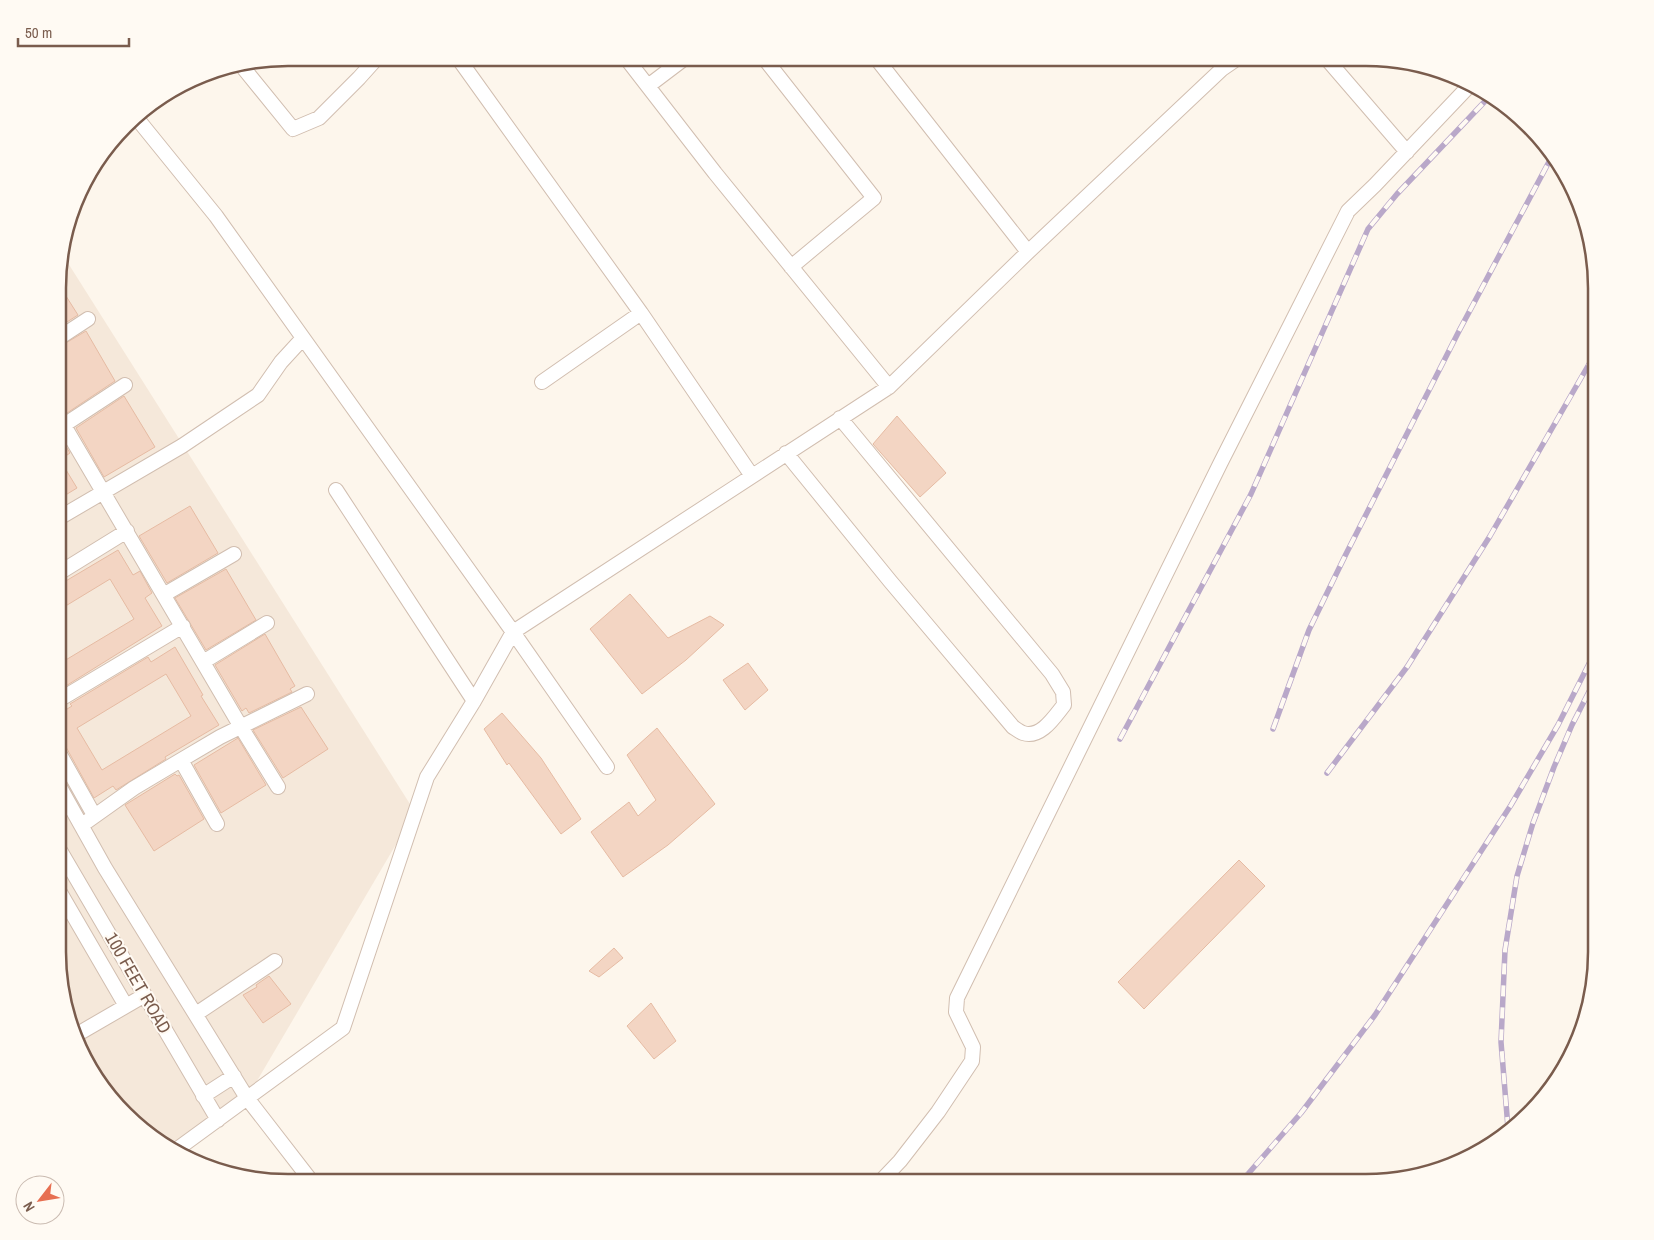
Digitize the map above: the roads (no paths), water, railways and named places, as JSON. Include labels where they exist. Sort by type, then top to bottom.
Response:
[{"type":"street","points":[[246,71],[293,128],[319,118],[370,66]]},
{"type":"street","points":[[464,66],[641,313],[752,476]]},
{"type":"street","points":[[632,66],[715,173],[888,387]]},
{"type":"street","points":[[648,86],[674,66]]},
{"type":"street","points":[[770,66],[874,198],[791,267]]},
{"type":"street","points":[[882,66],[1028,252]]},
{"type":"street","points":[[181,1146],[343,1028],[428,777],[513,632],[888,387],[1028,252],[1226,66]]},
{"type":"street","points":[[1333,66],[1406,152]]},
{"type":"street","points":[[888,1174],[938,1112],[972,1061],[973,1047],[956,1012],[957,998],[964,981],[1220,464],[1348,211],[1465,90]]},
{"type":"street","points":[[140,123],[216,216],[607,767]]},
{"type":"street","points":[[542,382],[641,313]]},
{"type":"street","points":[[66,333],[88,319]]},
{"type":"street","points":[[66,514],[182,446],[258,396],[282,362],[303,338]]},
{"type":"street","points":[[66,419],[125,385]]},
{"type":"street","points":[[786,453],[1013,727],[1024,734],[1036,734],[1064,705],[1063,692],[1056,680],[840,418]]},
{"type":"street","points":[[66,428],[278,787]]},
{"type":"street","points":[[336,490],[474,701]]},
{"type":"street","points":[[66,568],[127,531]]},
{"type":"street","points":[[165,594],[234,554]]},
{"type":"street","points":[[203,662],[267,624]]},
{"type":"street","points":[[66,696],[183,626]]},
{"type":"street","points":[[82,825],[134,788],[220,737],[307,694]]},
{"type":"street","points":[[181,760],[217,824]]},
{"type":"street","points":[[66,765],[94,815]]},
{"type":"street","points":[[66,799],[105,868],[247,1098],[306,1174]]},
{"type":"street","name":"100 FEET ROAD","points":[[66,861],[218,1120]]},
{"type":"street","points":[[66,917],[126,1006]]},
{"type":"street","points":[[196,1014],[275,961]]},
{"type":"street","points":[[81,1032],[145,995]]},
{"type":"street","points":[[203,1096],[234,1076]]},
{"type":"railway","points":[[1120,739],[1251,494],[1368,229],[1397,194],[1485,101]]},
{"type":"railway","points":[[1273,729],[1309,630],[1459,331],[1548,163]]},
{"type":"railway","points":[[1327,773],[1407,667],[1490,536],[1588,366]]},
{"type":"railway","points":[[1248,1174],[1301,1113],[1375,1015],[1511,805],[1558,725],[1588,666]]},
{"type":"railway","points":[[1508,1123],[1501,1042],[1505,950],[1517,876],[1533,823],[1554,767],[1588,694]]}]
